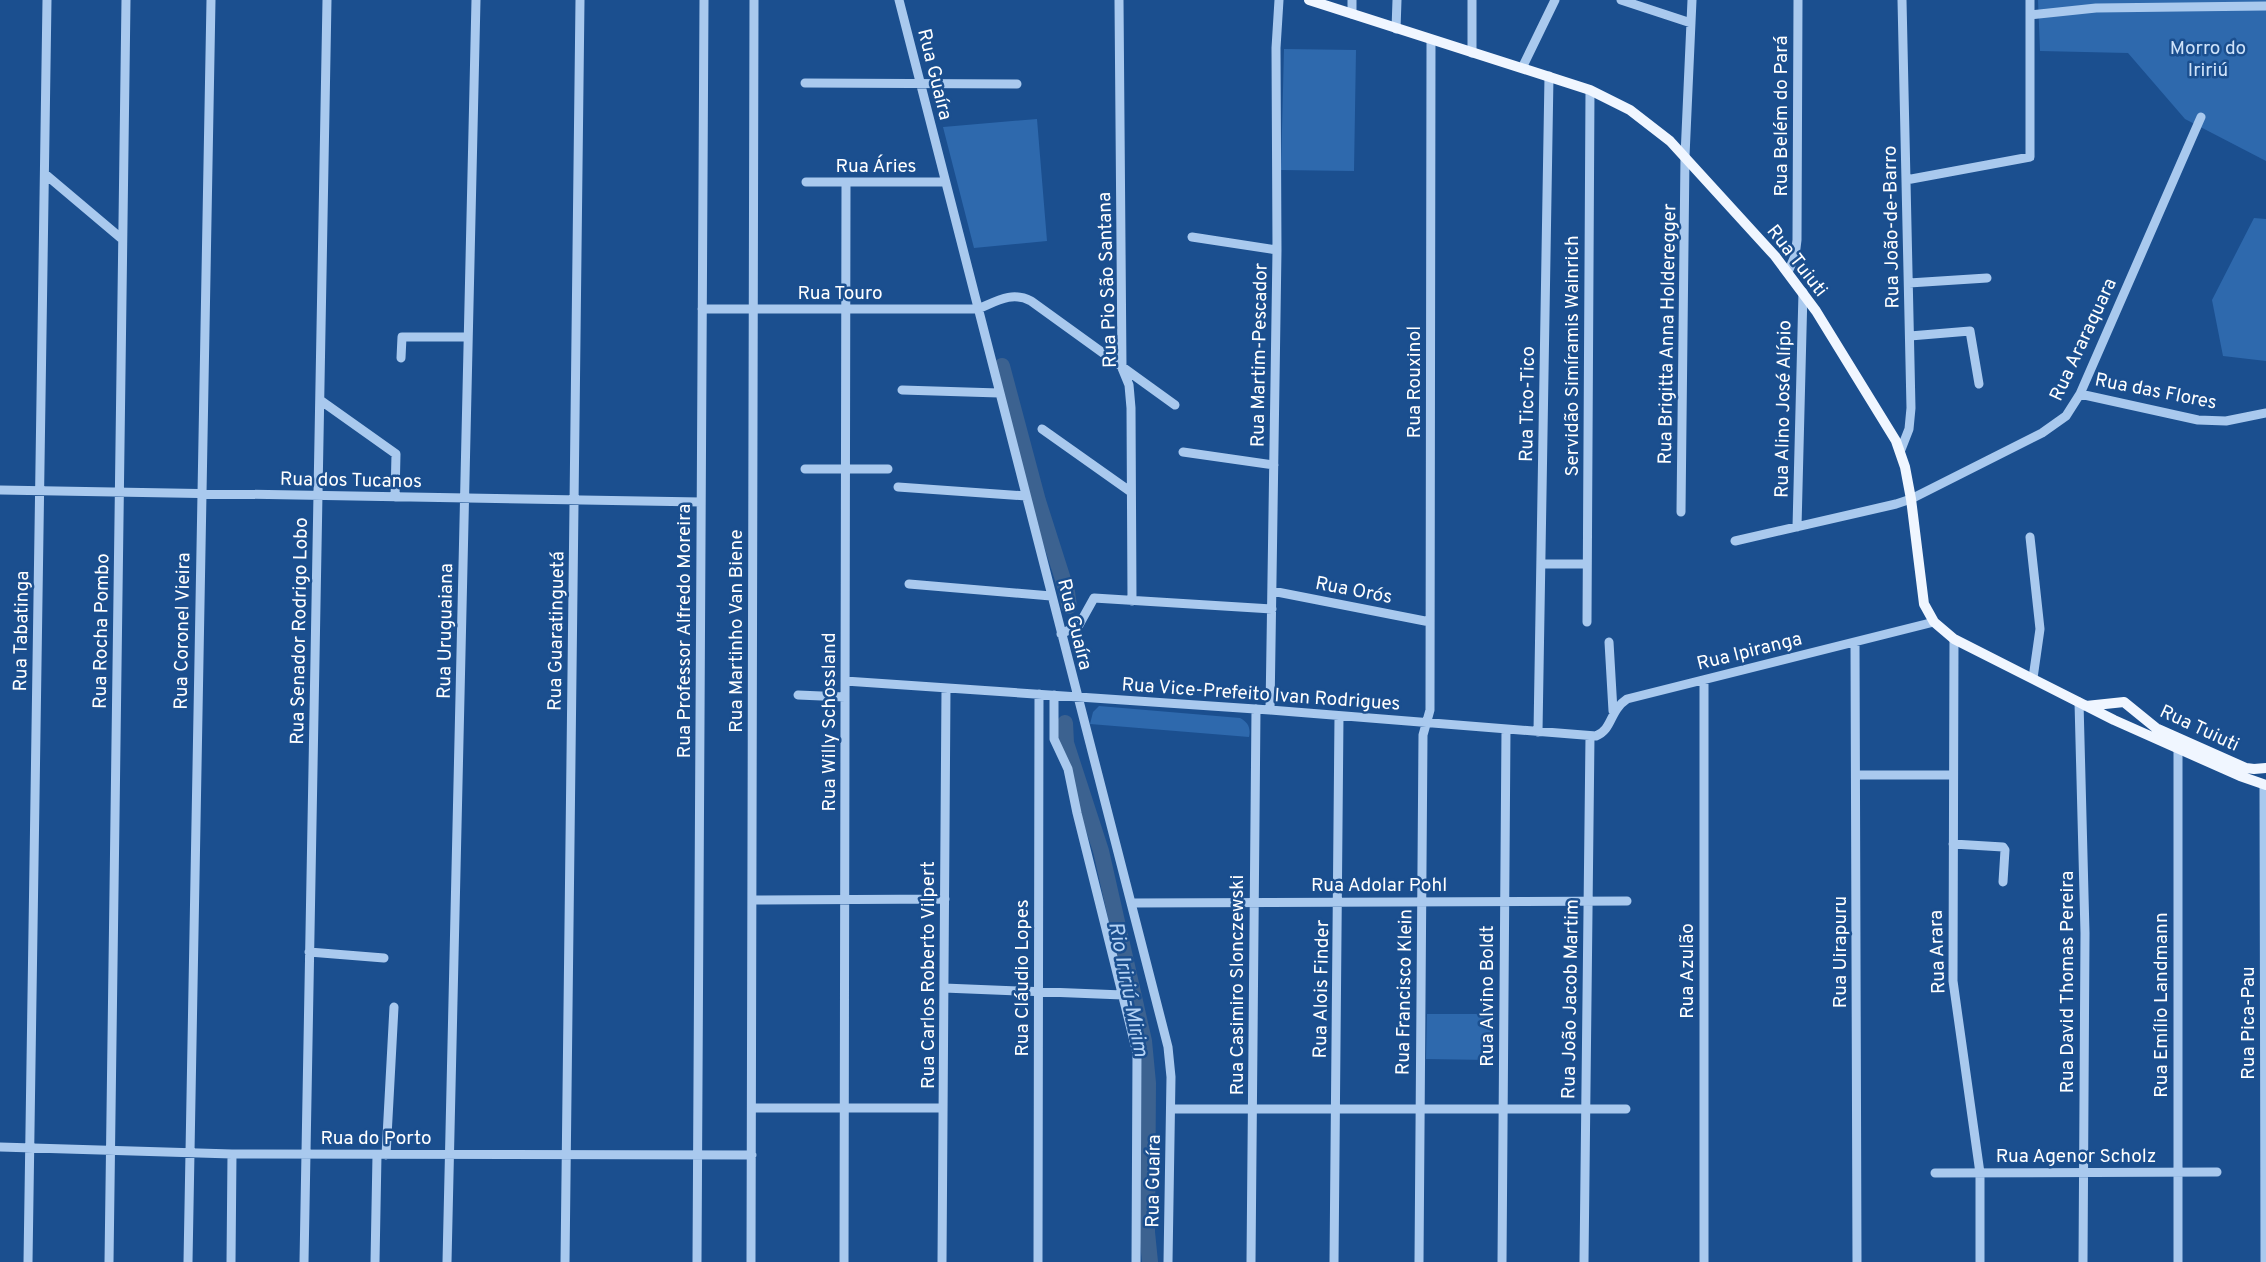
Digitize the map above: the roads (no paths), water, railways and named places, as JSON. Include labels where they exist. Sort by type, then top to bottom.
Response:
[{"type":"main road","name":"Rua Tuiuti","points":[[1309,0],[1590,90],[1642,118],[1685,156],[1788,272],[1884,419],[1900,452],[1911,499],[1924,604],[1934,622],[1954,639],[2114,720],[2265,785]]},
{"type":"main road","name":"Rua Tuiuti","points":[[2120,701],[2129,704],[2156,728],[2246,768],[2266,768]]},
{"type":"main road","points":[[2082,704],[2120,701]]},
{"type":"main road","points":[[2114,720],[2114,709],[2120,701]]},
{"type":"street","name":"Rua Tabatinga","points":[[28,1262],[47,0]]},
{"type":"street","name":"Rua Rocha Pombo","points":[[109,1262],[126,0]]},
{"type":"street","name":"Rua Coronel Vieira","points":[[188,1262],[211,0]]},
{"type":"street","name":"Rua Senador Rodrigo Lobo","points":[[304,1262],[327,0]]},
{"type":"street","name":"Rua Uruguaiana","points":[[447,1262],[476,0]]},
{"type":"street","name":"Rua Guaratinguetá","points":[[565,1262],[580,0]]},
{"type":"street","name":"Rua Professor Alfredo Moreira","points":[[696,1262],[704,0]]},
{"type":"street","name":"Rua Martinho Van Biene","points":[[751,1262],[754,0]]},
{"type":"street","name":"Rua Guaíra","points":[[899,0],[1168,1047],[1171,1062],[1168,1262]]},
{"type":"street","name":"Rua Pio São Santana","points":[[1119,0],[1122,368],[1130,396],[1132,601]]},
{"type":"street","name":"Rua Martim-Pescador","points":[[1270,710],[1276,48],[1279,0]]},
{"type":"street","points":[[1352,0],[1352,14]]},
{"type":"street","points":[[1396,0],[1396,29]]},
{"type":"street","points":[[1472,0],[1472,53]]},
{"type":"street","points":[[1522,68],[1555,0]]},
{"type":"street","points":[[1621,0],[1691,23]]},
{"type":"street","name":"Rua Brigitta Anna Holderegger","points":[[1681,512],[1685,156],[1692,0]]},
{"type":"street","name":"Rua Belém do Pará","points":[[1788,272],[1795,256],[1797,240],[1798,0]]},
{"type":"street","name":"Rua João-de-Barro","points":[[1900,452],[1911,418],[1902,0]]},
{"type":"street","points":[[1906,180],[2030,157],[2030,0]]},
{"type":"street","points":[[2030,15],[2076,9],[2266,6]]},
{"type":"street","name":"Rua Rouxinol","points":[[1425,723],[1430,710],[1431,40]]},
{"type":"street","name":"Rua Tico-Tico","points":[[1538,732],[1549,76]]},
{"type":"street","points":[[804,83],[1017,84]]},
{"type":"street","name":"Servidão Simíramis Wainrich","points":[[1587,622],[1590,90]]},
{"type":"street","name":"Rua Araraquara","points":[[1735,541],[1911,499],[2042,433],[2066,415],[2080,394],[2201,117]]},
{"type":"street","points":[[45,174],[122,239]]},
{"type":"street","name":"Rua Áries","points":[[806,182],[946,182]]},
{"type":"street","name":"Rua Willy Schossland","points":[[844,1262],[846,182]]},
{"type":"street","points":[[1192,237],[1276,250]]},
{"type":"street","points":[[1909,283],[1987,278]]},
{"type":"street","name":"Rua Alino José Alípio","points":[[1797,527],[1803,292]]},
{"type":"street","points":[[978,309],[1010,296],[1024,298],[1175,405]]},
{"type":"street","name":"Rua Touro","points":[[702,309],[978,309]]},
{"type":"street","points":[[1910,336],[1970,331],[1979,384]]},
{"type":"street","points":[[401,358],[402,337],[468,337]]},
{"type":"street","points":[[902,390],[999,393]]},
{"type":"street","name":"Rua das Flores","points":[[2080,394],[2198,419],[2225,421],[2266,414]]},
{"type":"street","points":[[320,400],[396,454],[396,497]]},
{"type":"street","points":[[1042,429],[1131,492]]},
{"type":"street","points":[[1183,452],[1274,465]]},
{"type":"street","points":[[805,469],[888,470]]},
{"type":"street","points":[[898,487],[1026,496]]},
{"type":"street","name":"Rua dos Tucanos","points":[[0,490],[701,502]]},
{"type":"street","points":[[2030,537],[2040,629],[2033,678]]},
{"type":"street","points":[[1541,564],[1587,564]]},
{"type":"street","points":[[909,584],[1051,596]]},
{"type":"street","name":"Rua Orós","points":[[1272,591],[1430,622]]},
{"type":"street","points":[[1061,634],[1079,625],[1094,598],[1272,609]]},
{"type":"street","name":"Rua Ipiranga","points":[[1590,736],[1606,730],[1613,711],[1627,699],[1934,622]]},
{"type":"street","name":"Rua Arara","points":[[1954,639],[1953,990],[1980,1173],[1980,1262]]},
{"type":"street","points":[[1609,642],[1613,711]]},
{"type":"street","name":"Rua Uirapuru","points":[[1855,642],[1857,1262]]},
{"type":"street","name":"Rua Azulão","points":[[1704,680],[1704,1262]]},
{"type":"street","name":"Rua Vice-Prefeito Ivan Rodrigues","points":[[845,681],[1270,710],[1590,736]]},
{"type":"street","name":"Rua Carlos Roberto Vilpert","points":[[942,1262],[946,688]]},
{"type":"street","name":"Rua Cláudio Lopes","points":[[1038,1262],[1040,694]]},
{"type":"street","points":[[798,695],[845,697]]},
{"type":"street","points":[[1054,695],[1054,739],[1068,769],[1136,1053],[1136,1262]]},
{"type":"street","name":"Rua David Thomas Pereira","points":[[2082,704],[2085,933],[2084,1262]]},
{"type":"street","name":"Rua Casimiro Slonczewski","points":[[1251,1262],[1256,709]]},
{"type":"street","name":"Rua Alois Finder","points":[[1334,1262],[1339,716]]},
{"type":"street","name":"Rua Francisco Klein","points":[[1419,1262],[1425,723]]},
{"type":"street","name":"Rua Alvino Boldt","points":[[1502,1262],[1506,729]]},
{"type":"street","name":"Rua João Jacob Martim","points":[[1584,1262],[1590,736]]},
{"type":"street","name":"Rua Emílio Landmann","points":[[2178,748],[2178,1262]]},
{"type":"street","points":[[1857,775],[1953,775]]},
{"type":"street","name":"Rua Pica-Pau","points":[[2265,785],[2265,1262]]},
{"type":"street","points":[[1953,844],[2003,847],[2003,882]]},
{"type":"street","points":[[752,900],[945,900]]},
{"type":"street","name":"Rua Adolar Pohl","points":[[1131,903],[1627,901]]},
{"type":"street","points":[[309,952],[384,958]]},
{"type":"street","points":[[944,988],[1123,995]]},
{"type":"street","points":[[375,1262],[394,1007]]},
{"type":"street","points":[[752,1108],[943,1108]]},
{"type":"street","points":[[1171,1109],[1626,1109]]},
{"type":"street","name":"Rua do Porto","points":[[0,1147],[306,1155],[752,1155]]},
{"type":"street","points":[[230,1262],[232,1154]]},
{"type":"street","name":"Rua Agenor Scholz","points":[[1936,1173],[2217,1172]]},
{"type":"waterway","name":"Rio Iririú-Mirim","points":[[1002,366],[1069,606]]},
{"type":"waterway","name":"Rio Iririú-Mirim","points":[[1065,723],[1066,743],[1101,851],[1144,1041],[1148,1083],[1147,1232],[1150,1262]]},
{"type":"park label","name":"Morro do Iririú","points":[[2208,58]]}]
